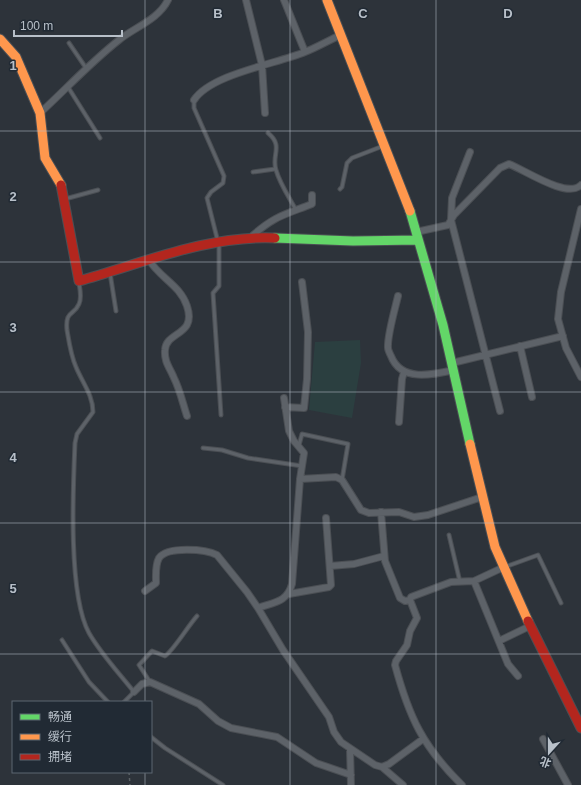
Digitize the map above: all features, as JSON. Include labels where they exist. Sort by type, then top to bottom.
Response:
[{"type":"street","points":[[40,113],[119,40],[153,18],[164,8],[168,0]]},
{"type":"street","points":[[246,0],[262,65],[264,113]]},
{"type":"street","points":[[284,0],[305,52]]},
{"type":"street","points":[[327,0],[409,208],[444,325],[482,497],[495,547],[530,626],[581,728]]},
{"type":"street","points":[[194,100],[198,93],[216,83],[262,65],[305,52],[341,35]]},
{"type":"street","points":[[0,39],[16,57],[40,113],[45,158],[61,184],[67,222],[77,263],[79,281],[164,254],[250,238],[353,241],[417,236],[448,225],[500,168],[510,164],[555,186],[571,189],[580,186],[581,194]]},
{"type":"street","points":[[470,152],[452,198],[451,220],[500,411]]},
{"type":"street","points":[[250,238],[266,223],[277,216],[312,204],[312,196]]},
{"type":"street","points":[[581,209],[561,292],[558,319],[566,348],[581,377]]},
{"type":"street","points":[[149,260],[153,266],[176,286],[183,295],[188,308],[189,320],[186,328],[167,342],[165,349],[165,361],[174,378],[187,416]]},
{"type":"street","points":[[285,407],[304,408],[307,378],[308,332],[302,282]]},
{"type":"street","points":[[398,296],[388,348],[394,363],[401,371],[404,372],[430,375],[486,354],[562,336]]},
{"type":"street","points":[[520,346],[532,397]]},
{"type":"street","points":[[398,422],[404,372]]},
{"type":"street","points":[[284,398],[289,431],[294,441],[299,445],[304,453],[300,479],[292,584],[289,594]]},
{"type":"street","points":[[300,479],[336,477],[342,480],[361,510],[369,513],[399,512],[414,517],[428,515],[482,497]]},
{"type":"street","points":[[381,512],[384,556],[400,598],[405,601],[410,600]]},
{"type":"street","points":[[258,608],[283,599],[289,594],[328,587],[332,582],[326,518]]},
{"type":"street","points":[[145,591],[156,583],[158,559],[163,554],[173,551],[202,550],[217,555],[258,608],[283,650],[329,717],[334,732],[341,742],[375,765],[382,767],[402,785]]},
{"type":"street","points":[[330,566],[354,564],[384,556]]},
{"type":"street","points":[[410,600],[414,594],[451,582],[474,581],[504,567]]},
{"type":"street","points":[[474,581],[508,664],[518,676]]},
{"type":"street","points":[[410,600],[417,618],[410,631],[407,645],[396,661],[395,666],[404,700],[423,739],[444,767],[462,785]]},
{"type":"street","points":[[499,641],[530,626]]},
{"type":"street","points":[[134,692],[142,684],[150,682],[199,704],[218,721],[231,728],[277,737],[316,763],[352,775]]},
{"type":"street","points":[[382,767],[389,764],[423,739]]},
{"type":"street","points":[[543,739],[568,785]]},
{"type":"street","points":[[350,749],[352,775],[351,785]]},
{"type":"lane","points":[[69,43],[87,69]]},
{"type":"lane","points":[[68,87],[100,138]]},
{"type":"lane","points":[[194,100],[194,108],[224,176],[223,183],[211,192],[207,198],[218,243],[220,286],[213,294],[221,415]]},
{"type":"lane","points":[[268,133],[276,143],[275,169],[296,210]]},
{"type":"lane","points":[[340,189],[342,187],[347,163],[352,158],[385,145]]},
{"type":"lane","points":[[253,172],[275,169]]},
{"type":"lane","points":[[64,200],[98,190]]},
{"type":"lane","points":[[110,272],[116,311]]},
{"type":"lane","points":[[79,281],[81,296],[79,305],[70,313],[67,321],[68,331],[75,366],[91,397],[93,405],[93,412],[77,434],[75,442],[75,566],[79,604],[89,633],[134,692],[125,701]]},
{"type":"lane","points":[[299,445],[302,434],[348,444],[342,480]]},
{"type":"lane","points":[[203,448],[222,450],[248,458],[302,466]]},
{"type":"lane","points":[[449,535],[460,582]]},
{"type":"lane","points":[[504,567],[538,555],[561,603]]},
{"type":"lane","points":[[150,682],[139,665],[152,651],[165,656],[170,653],[185,630],[197,616]]},
{"type":"lane","points":[[62,640],[89,682],[107,701]]},
{"type":"lane","points":[[152,738],[165,748],[223,785]]},
{"type":"path","points":[[129,773],[130,785]]},
{"type":"green space","points":[[360,340],[361,363],[352,418],[309,410],[315,342]]},
{"type":"traffic: fast","points":[[410,211],[443,325],[470,444]]},
{"type":"traffic: fast","points":[[275,238],[353,241],[418,240]]},
{"type":"traffic: slow","points":[[327,0],[410,211]]},
{"type":"traffic: slow","points":[[0,39],[16,57],[40,113],[45,158],[61,185]]},
{"type":"traffic: slow","points":[[470,444],[495,547],[528,621]]},
{"type":"traffic: jam","points":[[61,185],[79,281],[200,246],[250,238],[275,238]]},
{"type":"traffic: jam","points":[[528,621],[581,728]]}]
